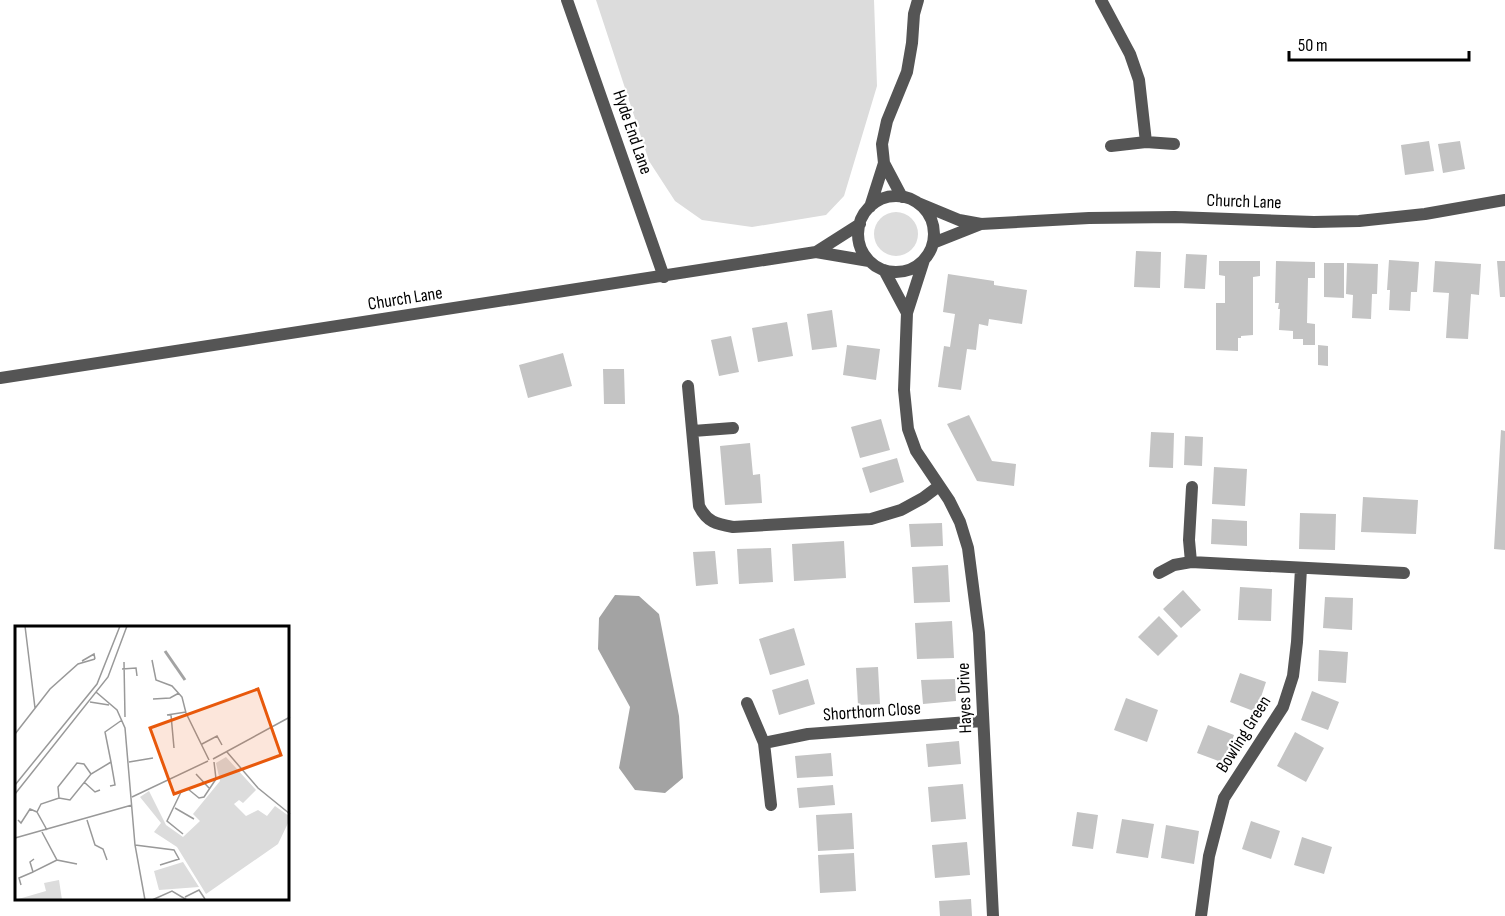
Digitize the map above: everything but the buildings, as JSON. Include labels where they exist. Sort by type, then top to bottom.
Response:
[{"type":"street","name":"Hyde End Lane","points":[[567,0],[664,277]]},
{"type":"street","points":[[902,197],[884,163],[882,144],[887,121],[907,72],[914,14],[918,0]]},
{"type":"street","points":[[1101,0],[1130,54],[1139,80],[1146,142]]},
{"type":"street","points":[[1111,146],[1146,142],[1174,144]]},
{"type":"street","points":[[870,207],[891,197],[902,197],[918,203],[932,221],[934,232],[933,243],[924,260],[905,271],[884,270],[869,261],[862,250],[859,237],[860,224],[870,207],[884,163]]},
{"type":"street","name":"Church Lane","points":[[918,203],[959,220],[981,224],[1132,218],[1359,221],[1425,214],[1505,200]]},
{"type":"street","name":"Church Lane","points":[[816,252],[860,224]]},
{"type":"street","name":"Church Lane","points":[[933,243],[981,224]]},
{"type":"street","name":"Church Lane","points":[[0,378],[816,252],[869,261]]},
{"type":"street","name":"Hayes Drive","points":[[924,260],[907,313],[904,390],[909,429],[916,452],[949,500],[960,522],[968,548],[979,633],[993,916]]},
{"type":"street","points":[[884,270],[907,313]]},
{"type":"street","points":[[688,386],[699,506],[704,516],[714,524],[733,527],[871,519],[901,510],[939,486]]},
{"type":"street","points":[[693,431],[733,428]]},
{"type":"street","points":[[1191,562],[1189,540],[1192,487]]},
{"type":"street","points":[[1159,573],[1174,565],[1191,562],[1404,573]]},
{"type":"street","name":"Bowling Green","points":[[1201,916],[1209,856],[1224,798],[1283,707],[1293,676],[1298,642],[1301,568]]},
{"type":"street","points":[[747,703],[764,743],[771,805]]},
{"type":"street","name":"Shorthorn Close","points":[[764,743],[808,734],[982,722]]},
{"type":"shaded area","points":[[596,0],[874,0],[877,86],[844,196],[826,215],[752,227],[702,220],[675,201],[649,161]]},
{"type":"shaded area","points":[[896,212],[911,219],[918,234],[911,249],[896,256],[881,249],[874,234],[881,219]]},
{"type":"shaded area","points":[[615,595],[639,596],[659,614],[679,716],[683,778],[665,793],[635,790],[619,768],[630,707],[598,649],[599,618]]}]
